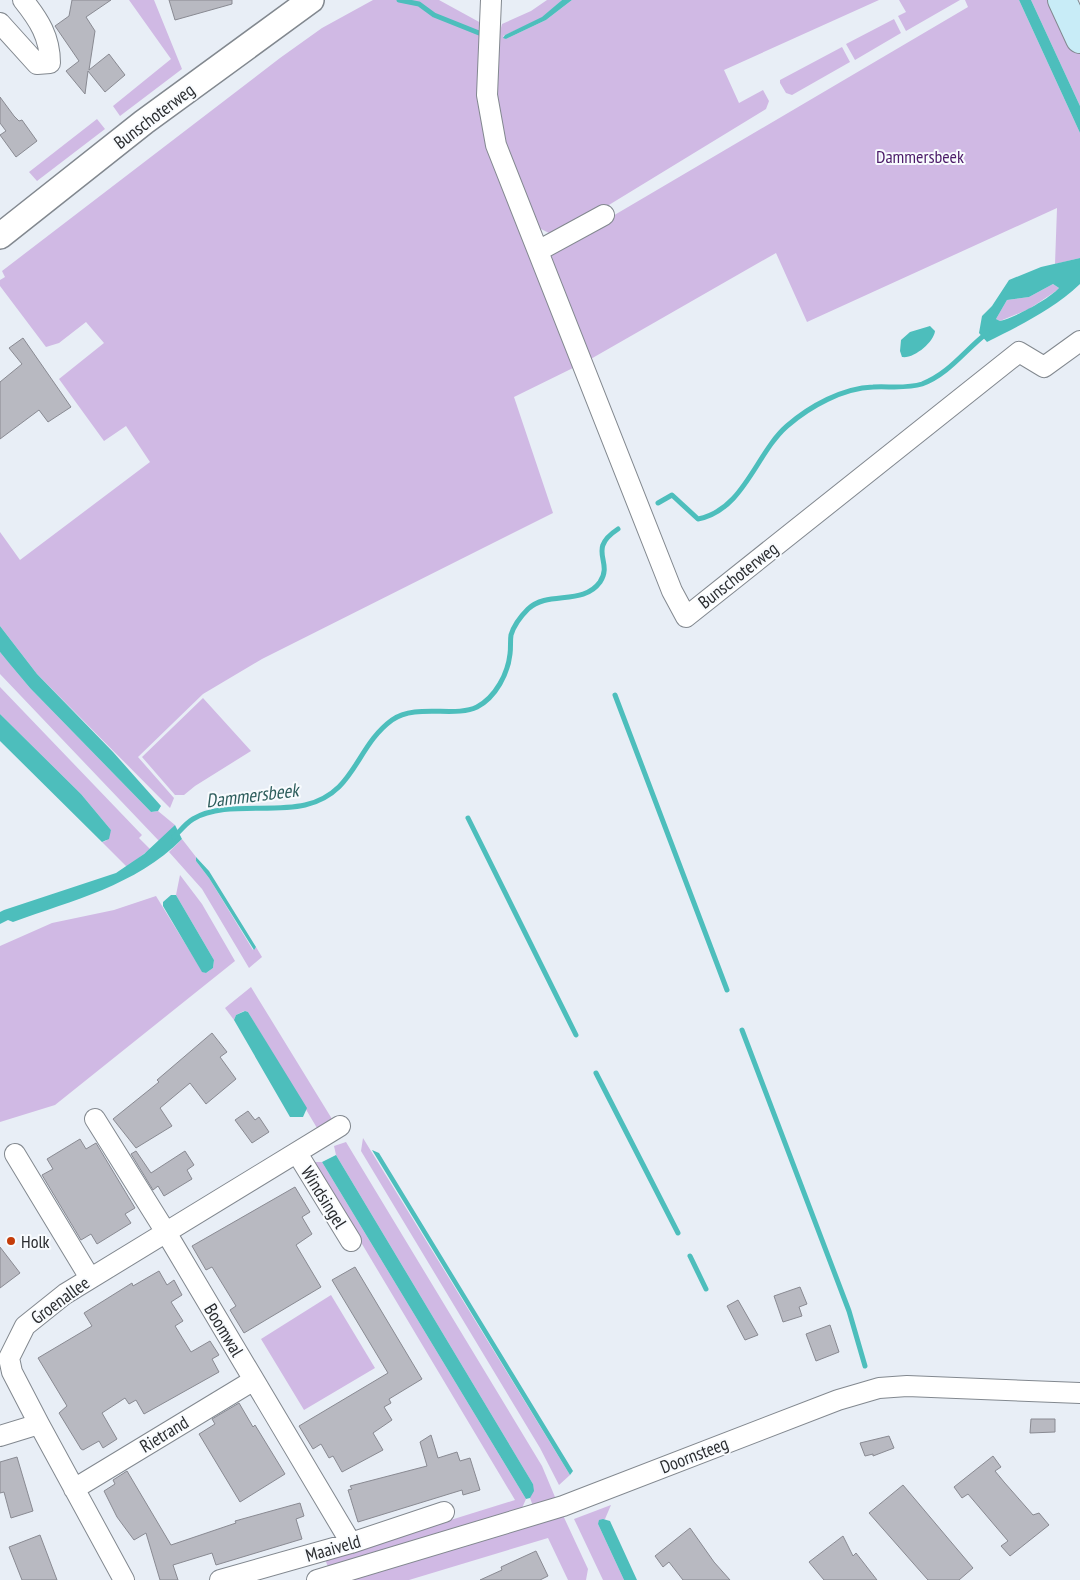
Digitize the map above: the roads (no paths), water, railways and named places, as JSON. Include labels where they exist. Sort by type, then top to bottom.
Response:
[{"type":"main road","points":[[1062,0],[1080,39]]},
{"type":"street","points":[[0,23],[37,64],[50,63],[50,46],[39,20],[23,0]]},
{"type":"street","name":"Bunschoterweg","points":[[0,236],[144,122],[311,0]]},
{"type":"street","name":"Bunschoterweg","points":[[491,0],[487,74],[490,118],[504,166],[672,591],[686,617],[1019,352],[1044,367],[1080,341]]},
{"type":"street","points":[[538,251],[604,214]]},
{"type":"street","name":"Boomwal","points":[[95,1119],[167,1234],[351,1543]]},
{"type":"street","name":"Groenallee","points":[[124,1580],[12,1372],[9,1358],[25,1326],[90,1278],[167,1234],[340,1126]]},
{"type":"street","name":"Windsingel","points":[[297,1153],[351,1240]]},
{"type":"street","points":[[15,1154],[90,1278]]},
{"type":"street","name":"Rietrand","points":[[74,1489],[254,1380]]},
{"type":"street","name":"Doornsteeg","points":[[317,1580],[563,1506],[838,1400],[879,1388],[907,1386],[1080,1393]]},
{"type":"street","points":[[0,1436],[39,1424]]},
{"type":"street","name":"Maaiveld","points":[[220,1580],[351,1543],[444,1512]]},
{"type":"water","points":[[562,0],[572,0],[546,20],[506,39],[503,38],[505,35],[542,17]]},
{"type":"water","points":[[1019,0],[1031,0],[1080,106],[1080,133]]},
{"type":"water","points":[[1080,258],[1080,284],[1047,309],[987,342],[979,333],[982,316],[992,306],[1009,280],[1041,267]],"holes":[[[1053,284],[1059,288],[1023,312],[1000,321],[996,319],[1007,300],[1029,297]]]},
{"type":"water","points":[[930,326],[935,331],[927,345],[917,353],[902,357],[900,351],[901,340],[910,332]]},
{"type":"water","points":[[0,626],[37,674],[113,752],[161,806],[158,811],[151,812],[30,688],[0,652]]},
{"type":"water","points":[[0,714],[81,794],[111,830],[109,839],[102,842],[0,741]]},
{"type":"water","points":[[175,825],[182,839],[144,869],[102,890],[13,922],[8,920],[0,924],[0,912],[4,910],[116,873],[144,854]]},
{"type":"water","points":[[196,857],[209,871],[256,947],[254,950],[209,878],[196,861]]},
{"type":"water","points":[[171,895],[176,895],[214,960],[213,968],[206,973],[202,972],[163,906],[163,902]]},
{"type":"water","points":[[245,1011],[248,1012],[307,1108],[303,1117],[290,1117],[234,1020],[236,1015]]},
{"type":"water","points":[[372,1150],[379,1153],[573,1471],[570,1475]]},
{"type":"water","points":[[336,1155],[533,1484],[534,1491],[530,1498],[526,1499],[322,1162]]},
{"type":"water","points":[[599,1520],[610,1521],[637,1580],[624,1580],[598,1524]]},
{"type":"waterway","points":[[399,0],[419,4],[434,15],[479,33]]},
{"type":"waterway","name":"Dammersbeek","points":[[658,503],[672,495],[698,519],[714,514],[738,493],[776,437],[787,426],[816,405],[827,399],[862,388],[916,386],[932,380],[949,368],[987,333]]},
{"type":"waterway","name":"Dammersbeek","points":[[174,837],[193,819],[218,810],[292,807],[322,799],[345,780],[370,743],[392,720],[412,712],[468,710],[484,703],[500,684],[507,669],[511,635],[520,618],[536,603],[584,594],[593,589],[600,582],[603,575],[602,549],[604,543],[618,529]]},
{"type":"waterway","points":[[615,695],[727,990]]},
{"type":"waterway","points":[[468,818],[576,1035]]},
{"type":"waterway","points":[[742,1030],[849,1311],[865,1366]]},
{"type":"waterway","points":[[596,1073],[678,1233]]},
{"type":"waterway","points":[[690,1256],[706,1289]]},
{"type":"place","name":"Holk","points":[[11,1241]]}]
